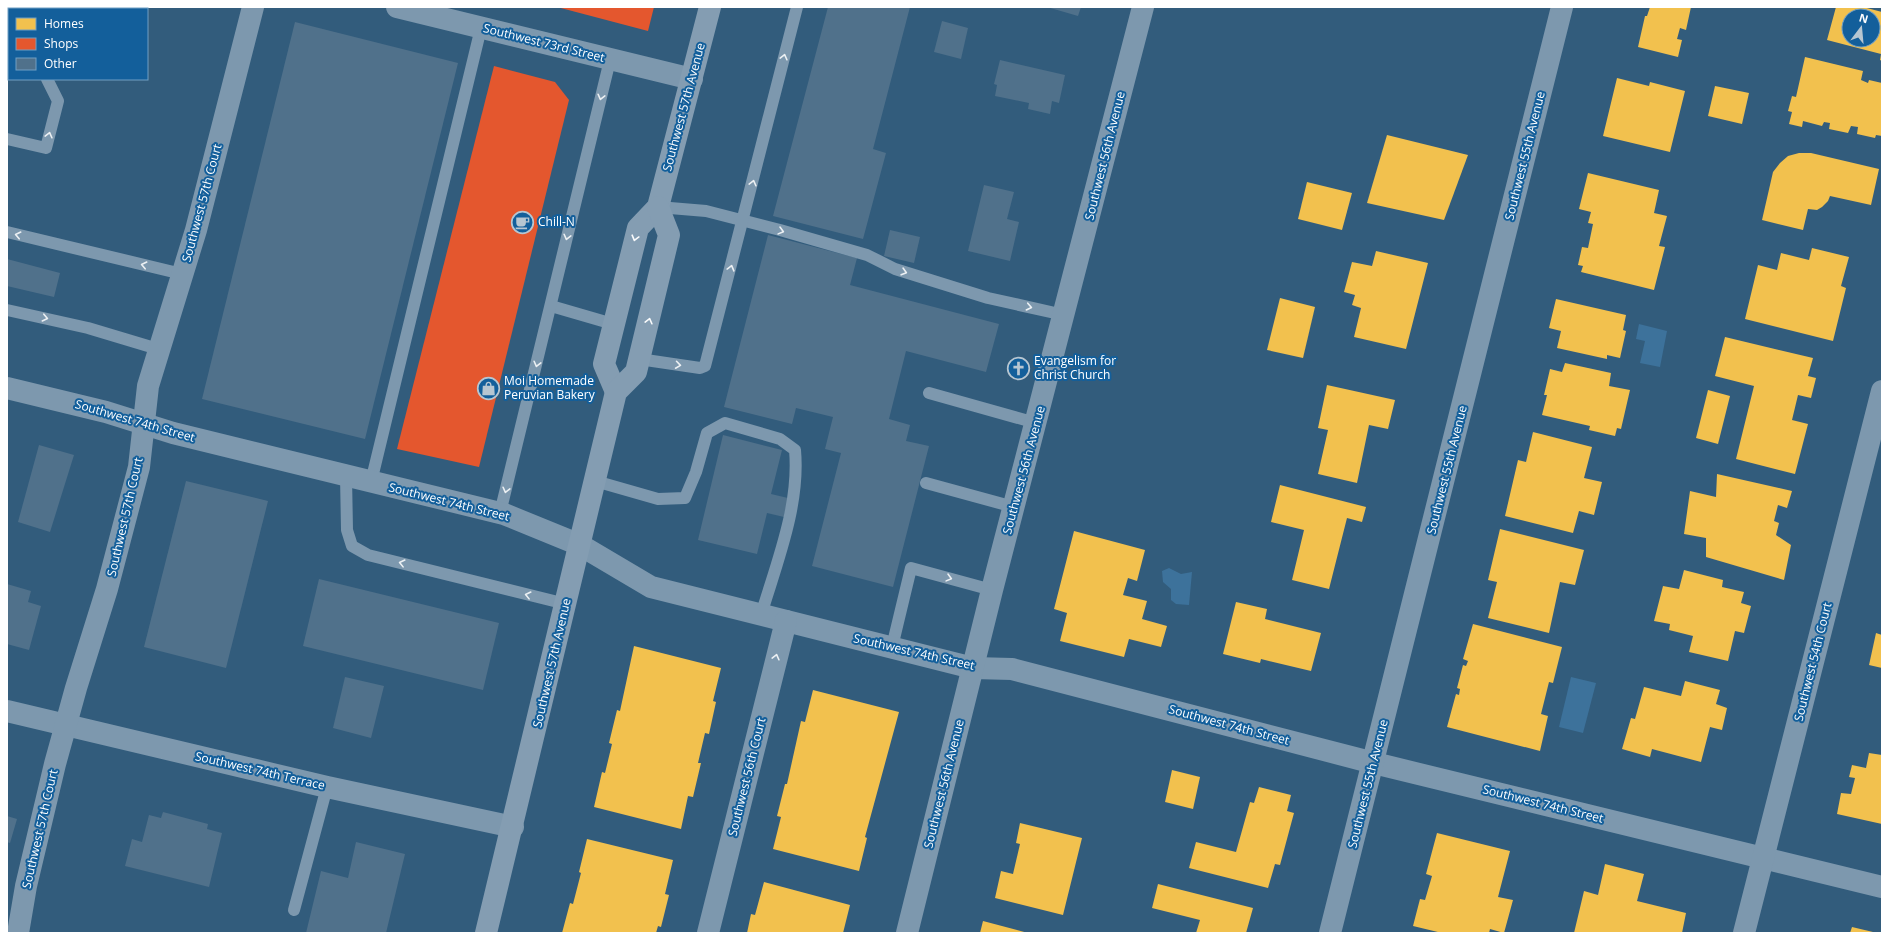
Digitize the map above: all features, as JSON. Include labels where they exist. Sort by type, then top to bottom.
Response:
[{"type":"main road","name":"Southwest 57th Avenue","points":[[486,933],[513,827],[616,392],[604,364],[613,324],[638,228],[658,207],[710,7]]},
{"type":"main road","points":[[616,392],[636,372],[669,235],[658,207]]},
{"type":"street","name":"Southwest 57th Court","points":[[18,933],[26,886],[66,726],[111,574],[139,467],[148,386],[158,349],[196,230],[253,7]]},
{"type":"street","name":"Southwest 73rd Street","points":[[397,7],[692,79]]},
{"type":"street","name":"Southwest 56th Avenue","points":[[907,933],[992,590],[1143,7]]},
{"type":"street","name":"Southwest 55th Avenue","points":[[1330,933],[1374,763],[1562,7]]},
{"type":"street","name":"Southwest 74th Street","points":[[7,388],[106,412],[173,433],[500,513],[580,545],[651,587],[973,668],[1012,669],[1374,763],[1882,887]]},
{"type":"street","name":"Southwest 54th Court","points":[[1744,933],[1882,391]]},
{"type":"street","name":"Southwest 56th Court","points":[[708,933],[786,621]]},
{"type":"street","name":"Southwest 74th Terrace","points":[[7,711],[327,787],[513,827]]},
{"type":"lane","points":[[639,359],[700,368],[705,366],[743,221],[796,7]]},
{"type":"lane","points":[[370,482],[481,28]]},
{"type":"lane","points":[[500,513],[610,60]]},
{"type":"lane","points":[[7,139],[46,148],[58,101],[48,80]]},
{"type":"lane","points":[[658,207],[706,211],[867,255],[895,269],[988,298],[1064,315]]},
{"type":"lane","points":[[7,232],[182,274]]},
{"type":"lane","points":[[551,306],[613,324]]},
{"type":"lane","points":[[7,310],[88,328],[158,349]]},
{"type":"lane","points":[[929,393],[1036,422]]},
{"type":"lane","points":[[595,482],[658,500],[685,498],[696,472],[707,433],[725,423],[780,439],[795,450],[797,473],[786,530],[761,614]]},
{"type":"lane","points":[[346,476],[347,530],[352,546],[368,555],[566,604]]},
{"type":"lane","points":[[926,484],[1014,507]]},
{"type":"lane","points":[[892,647],[911,568],[992,590]]},
{"type":"lane","points":[[294,910],[327,787]]},
{"type":"water","points":[[1639,324],[1667,331],[1660,367],[1640,363],[1645,341],[1636,339]]},
{"type":"water","points":[[1169,568],[1181,574],[1192,572],[1189,605],[1176,604],[1171,600],[1171,589],[1163,582],[1162,571]]},
{"type":"water","points":[[1571,677],[1596,683],[1583,733],[1559,727]]},
{"type":"building: Homes","points":[[1650,7],[1691,7],[1686,30],[1680,28],[1677,39],[1682,40],[1678,57],[1638,47],[1645,16],[1647,16]]},
{"type":"building: Homes","points":[[1836,7],[1867,8],[1841,8],[1841,44],[1827,40]]},
{"type":"building: Homes","points":[[1881,12],[1882,61],[1880,60],[1881,54],[1858,48],[1881,48]]},
{"type":"building: Homes","points":[[1805,57],[1863,71],[1861,80],[1868,83],[1869,80],[1882,83],[1882,136],[1876,135],[1875,138],[1857,134],[1858,127],[1851,126],[1848,133],[1829,129],[1830,123],[1824,122],[1822,126],[1803,121],[1802,127],[1789,124],[1792,112],[1788,111],[1792,96],[1796,97]]},
{"type":"building: Homes","points":[[1617,78],[1649,86],[1650,82],[1685,91],[1670,152],[1603,136]]},
{"type":"building: Homes","points":[[1715,86],[1749,93],[1742,124],[1708,116]]},
{"type":"building: Homes","points":[[1387,135],[1468,155],[1444,220],[1367,203]]},
{"type":"building: Homes","points":[[1799,153],[1811,153],[1879,169],[1871,205],[1830,196],[1828,201],[1817,210],[1808,209],[1803,230],[1762,220],[1773,172],[1788,156]]},
{"type":"building: Homes","points":[[1588,173],[1659,190],[1654,213],[1667,216],[1659,246],[1665,247],[1654,290],[1581,272],[1583,266],[1578,265],[1582,247],[1588,248],[1593,224],[1588,223],[1591,212],[1579,209]]},
{"type":"building: Homes","points":[[1307,182],[1352,193],[1342,230],[1298,219]]},
{"type":"building: Homes","points":[[1812,248],[1849,257],[1841,286],[1846,288],[1833,341],[1745,319],[1758,265],[1777,270],[1781,253],[1809,260]]},
{"type":"building: Homes","points":[[1376,251],[1428,263],[1406,349],[1354,337],[1361,308],[1352,305],[1355,295],[1344,292],[1352,262],[1372,266]]},
{"type":"building: Homes","points":[[1280,298],[1315,307],[1303,358],[1267,350]]},
{"type":"building: Homes","points":[[1556,299],[1626,315],[1623,330],[1626,331],[1620,358],[1607,355],[1607,359],[1557,348],[1561,331],[1549,328]]},
{"type":"building: Homes","points":[[1725,337],[1813,358],[1808,376],[1816,378],[1811,398],[1798,395],[1792,420],[1808,424],[1795,474],[1736,459],[1754,386],[1715,376]]},
{"type":"building: Homes","points":[[1565,363],[1611,373],[1609,386],[1630,390],[1621,429],[1617,428],[1615,436],[1589,430],[1590,426],[1542,415],[1547,395],[1544,395],[1550,369],[1562,372]]},
{"type":"building: Homes","points":[[1327,385],[1395,400],[1388,429],[1369,425],[1357,483],[1318,474],[1328,430],[1318,428]]},
{"type":"building: Homes","points":[[1708,390],[1730,396],[1718,444],[1696,438]]},
{"type":"building: Homes","points":[[1533,432],[1592,447],[1584,478],[1602,482],[1594,515],[1579,511],[1573,533],[1505,516],[1518,460],[1526,462]]},
{"type":"building: Homes","points":[[1717,474],[1792,491],[1787,508],[1778,505],[1774,521],[1779,523],[1776,535],[1791,545],[1784,580],[1706,557],[1706,538],[1684,534],[1690,491],[1716,497]]},
{"type":"building: Homes","points":[[1280,485],[1366,507],[1362,522],[1347,518],[1329,589],[1292,580],[1304,530],[1271,522]]},
{"type":"building: Homes","points":[[1500,529],[1584,550],[1575,585],[1560,582],[1549,633],[1488,618],[1497,582],[1488,580]]},
{"type":"building: Homes","points":[[1074,531],[1145,550],[1137,581],[1128,578],[1123,595],[1147,601],[1142,619],[1167,626],[1161,647],[1129,639],[1124,657],[1060,641],[1067,613],[1054,609]]},
{"type":"building: Homes","points":[[1684,570],[1723,580],[1722,587],[1744,592],[1741,603],[1751,606],[1744,633],[1735,631],[1728,661],[1689,652],[1693,636],[1669,630],[1670,624],[1654,621],[1663,586],[1679,589]]},
{"type":"building: Homes","points":[[1236,602],[1267,609],[1265,619],[1321,633],[1311,671],[1261,659],[1260,663],[1223,654]]},
{"type":"building: Homes","points":[[1473,624],[1562,647],[1553,683],[1549,682],[1541,714],[1548,716],[1540,751],[1447,727],[1456,694],[1459,695],[1460,689],[1457,688],[1463,665],[1466,666],[1468,661],[1463,659]]},
{"type":"building: Homes","points":[[1876,633],[1882,635],[1882,668],[1869,665]]},
{"type":"building: Homes","points":[[634,646],[721,668],[713,701],[716,702],[709,734],[705,733],[698,763],[701,763],[693,797],[688,796],[681,829],[594,807],[602,772],[605,773],[612,744],[609,743],[617,710],[620,711]]},
{"type":"building: Homes","points":[[1685,681],[1720,690],[1716,704],[1727,708],[1722,730],[1710,727],[1701,762],[1652,749],[1650,757],[1622,749],[1631,718],[1635,719],[1644,687],[1681,696]]},
{"type":"building: Homes","points":[[813,690],[899,712],[865,837],[867,838],[859,871],[773,849],[781,817],[777,816],[785,784],[787,784],[801,721],[805,722]]},
{"type":"building: Homes","points":[[1869,753],[1882,755],[1882,824],[1837,814],[1841,793],[1851,794],[1855,778],[1849,777],[1852,765],[1866,768]]},
{"type":"building: Homes","points":[[1172,770],[1200,777],[1193,809],[1165,802]]},
{"type":"building: Homes","points":[[1259,787],[1291,795],[1287,811],[1294,813],[1280,865],[1275,864],[1268,888],[1189,868],[1196,842],[1236,852],[1250,802],[1254,803]]},
{"type":"building: Homes","points":[[1020,823],[1082,838],[1063,915],[995,898],[1001,871],[1013,874],[1020,844],[1016,843]]},
{"type":"building: Homes","points":[[1437,833],[1510,851],[1498,897],[1513,900],[1504,933],[1490,929],[1489,933],[1442,933],[1413,926],[1420,899],[1425,900],[1432,876],[1426,874]]},
{"type":"building: Homes","points":[[587,839],[673,860],[665,894],[669,895],[661,927],[658,926],[656,933],[562,933],[570,903],[573,904],[581,873],[579,872]]},
{"type":"building: Homes","points":[[1605,864],[1644,874],[1637,901],[1686,913],[1682,933],[1574,933],[1584,891],[1598,895]]},
{"type":"building: Homes","points":[[764,882],[850,905],[843,933],[747,933],[751,914],[755,915]]},
{"type":"building: Homes","points":[[1158,884],[1253,908],[1246,933],[1196,933],[1200,920],[1152,908]]},
{"type":"building: Homes","points":[[983,921],[1028,933],[980,933]]},
{"type":"building: Homes","points":[[1852,927],[1873,932],[1873,933],[1850,933]]},
{"type":"building: Shops","points":[[557,7],[654,7],[648,31]]},
{"type":"building: Shops","points":[[494,66],[555,82],[569,100],[479,467],[397,449]]},
{"type":"building: Other","points":[[828,7],[910,7],[873,149],[886,153],[863,239],[773,216]]},
{"type":"building: Other","points":[[1047,7],[1081,7],[1078,16]]},
{"type":"building: Other","points":[[942,21],[968,28],[961,59],[934,52]]},
{"type":"building: Other","points":[[295,22],[458,63],[365,439],[202,399]]},
{"type":"building: Other","points":[[1000,60],[1065,75],[1059,103],[1052,101],[1050,114],[1028,109],[1029,103],[995,96],[997,85],[994,84]]},
{"type":"building: Other","points":[[984,185],[1014,192],[1007,219],[1019,222],[1010,261],[968,251]]},
{"type":"building: Other","points":[[890,230],[920,237],[914,263],[884,256]]},
{"type":"building: Other","points":[[768,235],[857,258],[850,285],[999,324],[986,372],[906,351],[889,419],[910,425],[906,441],[929,446],[893,587],[812,566],[841,453],[825,449],[833,417],[796,408],[792,424],[724,407]]},
{"type":"building: Other","points":[[7,259],[60,273],[54,297],[7,286]]},
{"type":"building: Other","points":[[723,435],[782,450],[771,494],[788,498],[784,517],[767,513],[757,554],[698,540]]},
{"type":"building: Other","points":[[39,445],[74,455],[50,532],[18,522]]},
{"type":"building: Other","points":[[186,481],[268,501],[226,668],[144,647]]},
{"type":"building: Other","points":[[319,579],[499,623],[483,690],[303,646]]},
{"type":"building: Other","points":[[7,584],[31,591],[28,602],[41,606],[29,650],[7,644]]},
{"type":"building: Other","points":[[345,677],[384,686],[371,738],[333,728]]},
{"type":"building: Other","points":[[163,812],[208,824],[207,829],[222,833],[209,887],[125,866],[132,839],[142,842],[149,815],[161,818]]},
{"type":"building: Other","points":[[7,816],[17,819],[10,843],[7,842]]},
{"type":"building: Other","points":[[356,842],[405,854],[386,933],[306,933],[321,871],[348,878]]},
{"type":"place","name":"Chill-N","points":[[523,222]]},
{"type":"place","name":"Evangelism for Christ Church","points":[[1019,368]]},
{"type":"place","name":"Moi Homemade Peruvian Bakery","points":[[488,388]]}]
